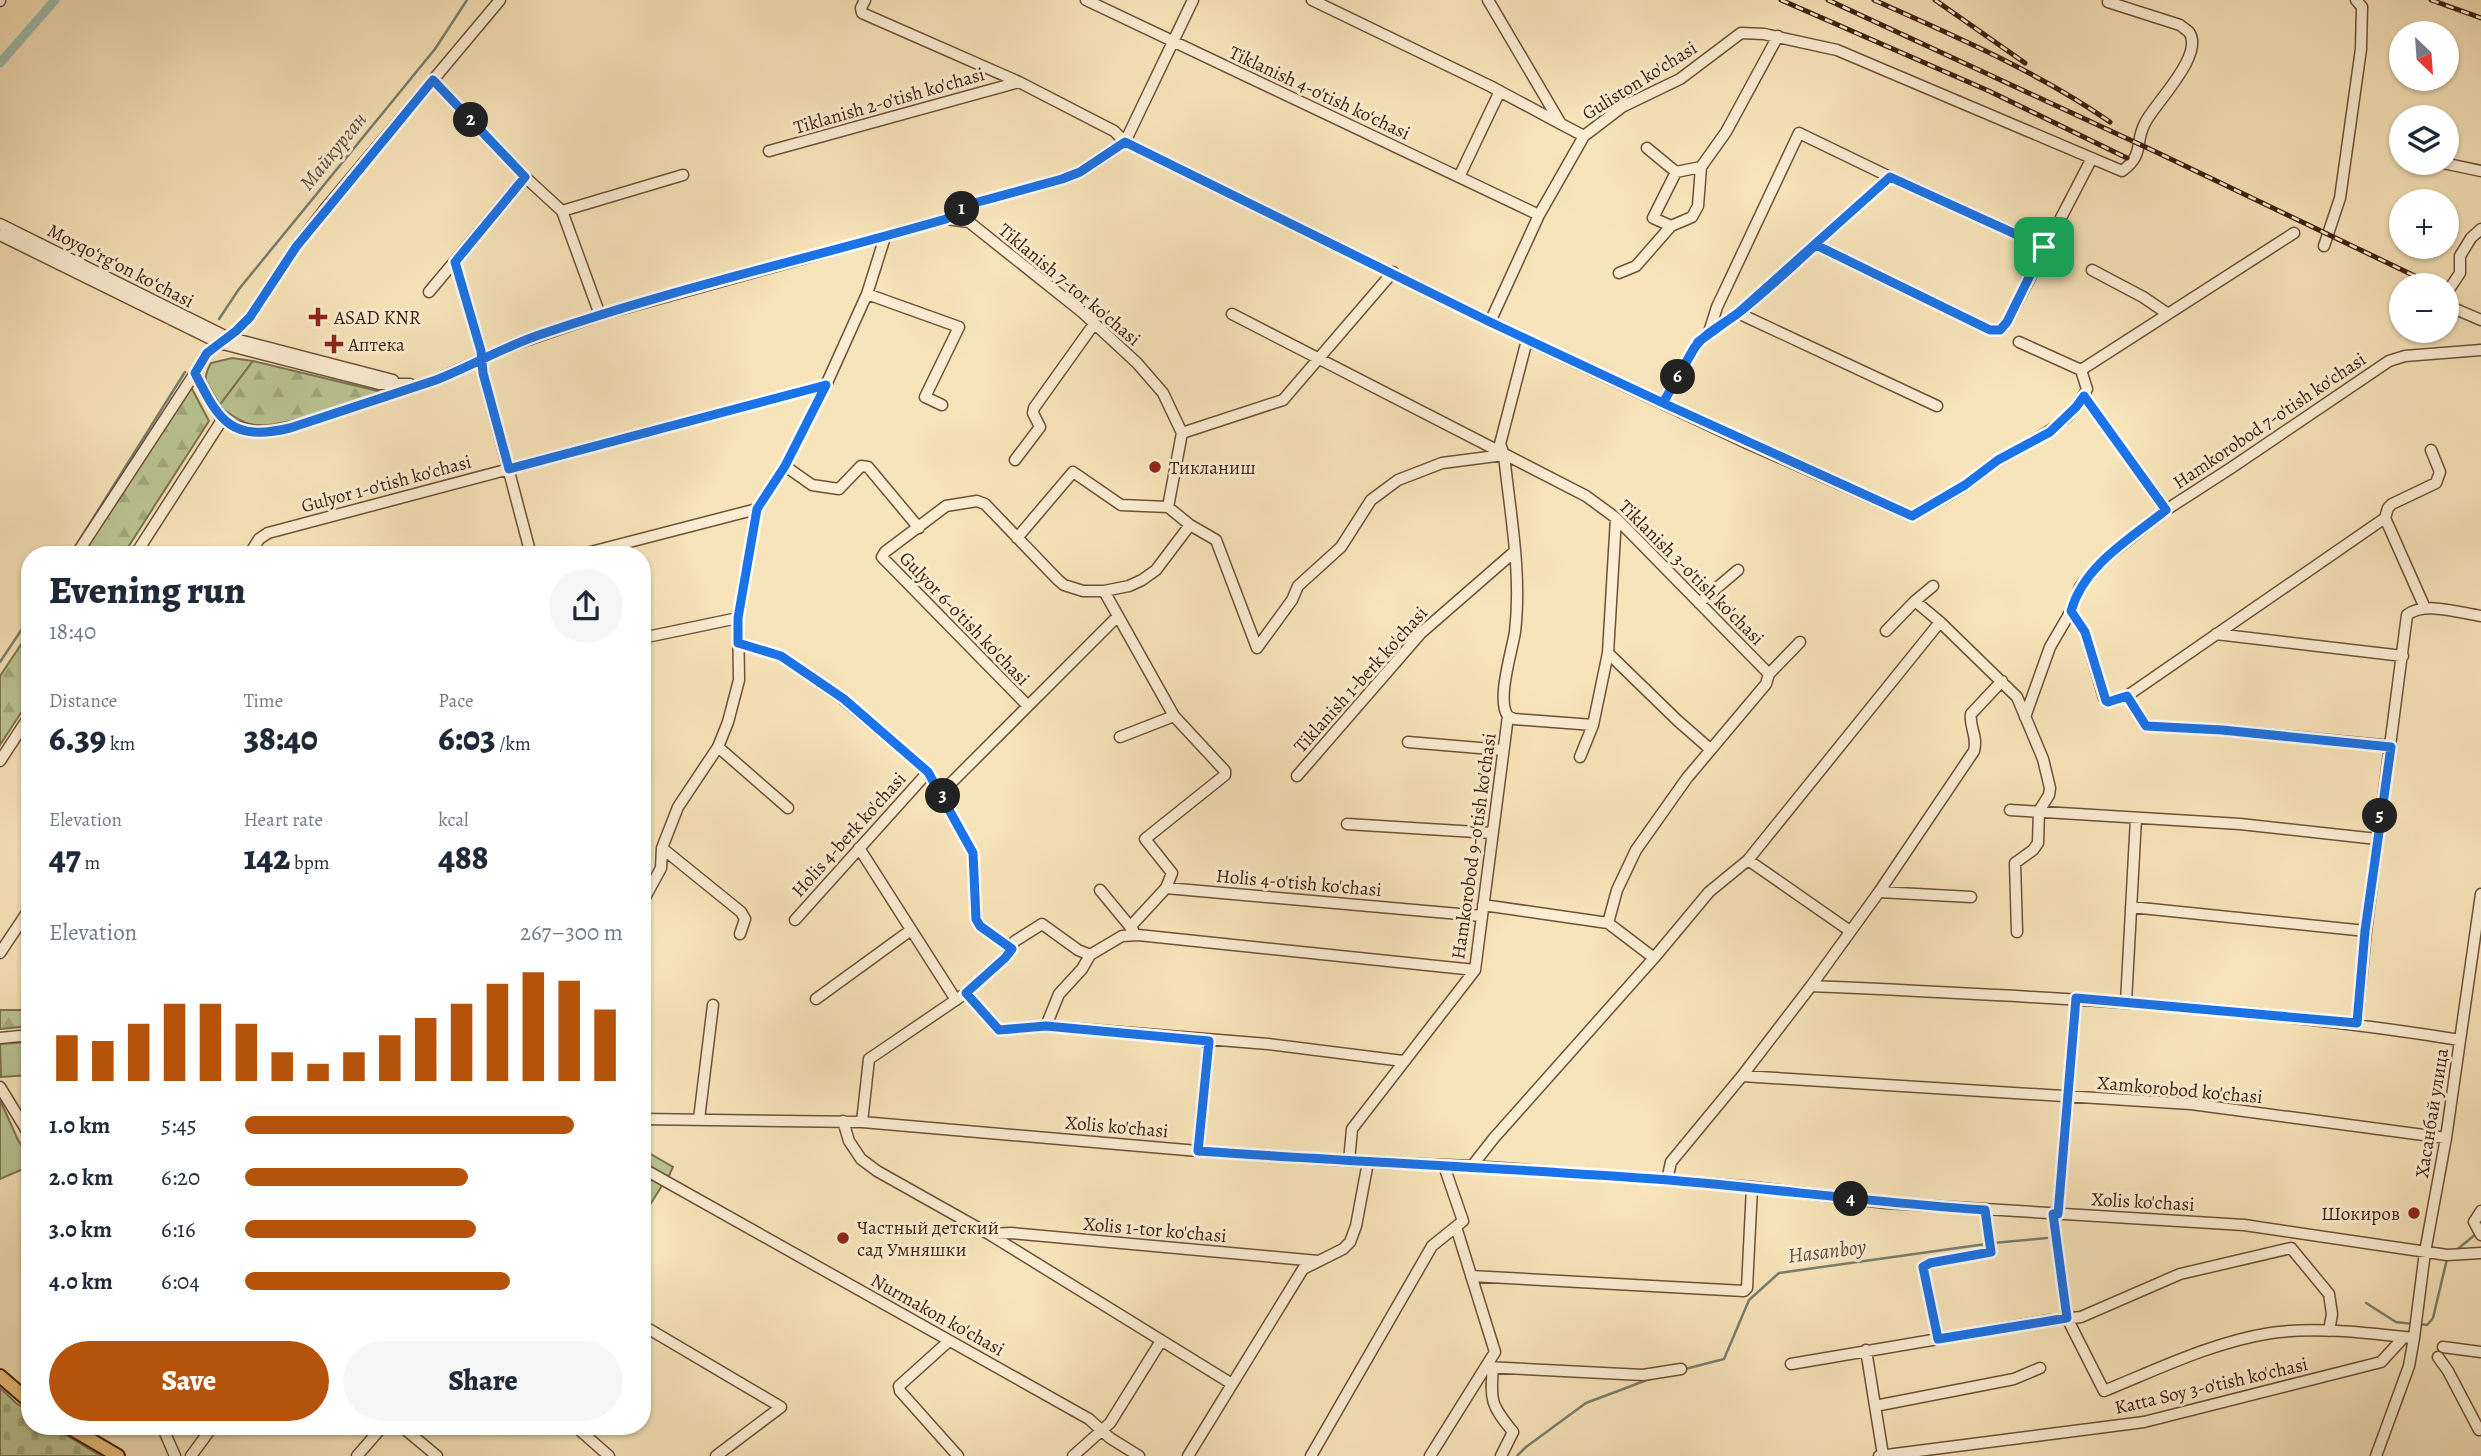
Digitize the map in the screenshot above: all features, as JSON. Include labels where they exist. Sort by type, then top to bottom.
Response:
[{"type":"main road","points":[[0,1376],[21,1394]]},
{"type":"main road","points":[[82,1435],[118,1456]]},
{"type":"street","points":[[82,546],[207,353],[250,317],[296,247],[500,0]]},
{"type":"street","name":"Tiklanish 4-o'tish ko‘chasi","points":[[1086,0],[1539,215]]},
{"type":"street","points":[[195,373],[222,421],[247,430],[273,432],[444,377],[513,345],[600,315],[885,237],[946,219],[967,205],[1062,179],[1080,172],[1125,142],[1193,0]]},
{"type":"street","points":[[1312,0],[1500,91],[1584,136]]},
{"type":"street","points":[[1488,0],[1562,124]]},
{"type":"street","points":[[2324,246],[2340,198],[2361,49],[2362,7],[2356,0]]},
{"type":"street","name":"Guliston ko'chasi","points":[[1490,322],[1539,215],[1584,136],[1622,107],[1680,79],[1741,33],[1783,37],[1837,50],[2122,171],[2134,162],[2144,125],[2184,67],[2192,42],[2189,32],[2180,25],[2108,2]]},
{"type":"street","name":"Tiklanish 2-o'tish ko'chasi","points":[[863,4],[862,12],[1019,82],[1114,131],[1125,142],[1490,322],[1747,443],[1912,516],[1955,491],[1998,460],[2050,432],[2084,396]]},
{"type":"street","points":[[1619,273],[1636,266],[1671,226],[1692,216],[1698,206],[1701,167],[1726,132],[1783,37]]},
{"type":"street","points":[[433,80],[525,177],[562,211],[600,315]]},
{"type":"street","name":"Tiklanish 2-o'tish ko'chasi","points":[[769,151],[1019,82]]},
{"type":"street","points":[[1459,177],[1500,91]]},
{"type":"street","points":[[1709,332],[1717,307],[1799,133],[2044,247]]},
{"type":"street","points":[[1647,148],[1676,172]]},
{"type":"street","points":[[1816,245],[1990,330],[2000,330],[2007,322],[2092,158]]},
{"type":"street","points":[[1676,172],[1701,167]]},
{"type":"street","points":[[2459,167],[2481,172]]},
{"type":"street","points":[[1671,226],[1654,218],[1676,172]]},
{"type":"street","points":[[562,211],[683,175]]},
{"type":"street","points":[[429,292],[525,177]]},
{"type":"street","points":[[1663,403],[1694,348],[1709,332],[1738,313],[1890,177]]},
{"type":"street","name":"Tiklanish 7-tor ko'chasi","points":[[946,219],[968,222],[1082,312],[1137,363],[1163,393],[1182,433]]},
{"type":"street","name":"Moyqoʻrgʻon koʻchasi","points":[[0,224],[223,340]]},
{"type":"street","points":[[2459,274],[2460,256],[2471,238],[2481,229]]},
{"type":"street","points":[[2081,370],[2294,233]]},
{"type":"street","name":"Moyqoʻrgʻon koʻchasi","points":[[0,235],[223,340]]},
{"type":"street","points":[[651,886],[661,868],[662,848],[678,807],[718,747],[728,722],[738,680],[738,618],[757,509],[785,466],[826,385],[867,294],[885,237]]},
{"type":"street","points":[[455,262],[481,351],[483,373],[529,546]]},
{"type":"street","points":[[2092,270],[2143,297],[2168,314]]},
{"type":"street","points":[[1168,507],[1182,433],[1283,400],[1393,272]]},
{"type":"street","points":[[867,294],[959,327],[925,397],[942,405]]},
{"type":"street","points":[[2459,311],[2481,320]]},
{"type":"street","points":[[1738,313],[1937,407]]},
{"type":"street","name":"Tiklanish 3-o'tish ko'chasi","points":[[1232,314],[1586,496],[1616,518],[1769,674]]},
{"type":"street","points":[[1015,460],[1040,426],[1033,413],[1034,408],[1094,324]]},
{"type":"street","points":[[223,340],[379,384],[420,383]]},
{"type":"street","name":"Hamkorobod 9-o'tish ko'chasi","points":[[1349,1161],[1352,1129],[1475,970],[1508,716],[1504,712],[1503,698],[1515,631],[1517,576],[1504,455],[1500,444],[1527,340]]},
{"type":"street","points":[[2019,342],[2081,370],[2087,389],[2084,396],[2166,510]]},
{"type":"street","name":"Hamkorobod 7-o'tish ko'chasi","points":[[2025,717],[2050,647],[2071,611],[2080,587],[2102,561],[2166,510],[2389,361],[2405,356],[2481,350]]},
{"type":"street","name":"Gulyor 1-o'tish ko'chasi","points":[[255,546],[268,533],[826,385]]},
{"type":"street","points":[[141,546],[222,421]]},
{"type":"street","points":[[2071,611],[2085,632],[2104,698],[2108,702],[2127,696],[2385,518],[2392,504],[2436,484],[2440,472],[2431,450]]},
{"type":"street","points":[[1017,538],[1073,472],[1121,505],[1168,507],[1190,525],[1216,540],[1257,648],[1292,600],[1298,586],[1340,547],[1371,500],[1398,480],[1442,463],[1504,455]]},
{"type":"street","name":"Gulyor 6-o'tish ko'chasi","points":[[785,466],[812,485],[839,489],[861,466],[867,467],[919,528]]},
{"type":"street","name":"Gulyor 6-o'tish ko'chasi","points":[[1028,706],[882,557],[885,552],[946,506],[977,501],[985,504],[1064,585],[1083,591],[1104,591]]},
{"type":"street","points":[[614,546],[757,509]]},
{"type":"street","points":[[1580,757],[1593,725],[1608,653],[1616,518]]},
{"type":"street","points":[[2385,518],[2425,608]]},
{"type":"street","points":[[1130,927],[1166,888],[1172,873],[1145,839],[1225,775],[1225,771],[1174,716],[1104,591],[1129,586],[1156,570],[1190,525]]},
{"type":"street","name":"Tiklanish 1-berk ko'chasi","points":[[1297,776],[1421,633],[1514,552]]},
{"type":"street","points":[[1699,603],[1738,570]]},
{"type":"street","points":[[1886,631],[1933,586]]},
{"type":"street","points":[[1915,601],[2017,696],[2043,759],[2050,788],[2049,795],[2039,811],[2038,843],[2015,863],[2017,932]]},
{"type":"street","points":[[2357,1023],[2365,931],[2407,615],[2425,608],[2481,616]]},
{"type":"street","name":"Gulyor 6-o'tish ko'chasi","points":[[941,793],[1118,616]]},
{"type":"street","points":[[651,636],[738,618]]},
{"type":"street","points":[[1472,1166],[1709,892],[1748,860],[1940,622]]},
{"type":"street","points":[[2216,634],[2403,656]]},
{"type":"street","points":[[1654,958],[1608,923],[1617,890],[1636,850],[1710,749],[1766,684],[1769,674],[1800,642]]},
{"type":"street","points":[[738,643],[781,656],[844,699],[928,772],[973,853],[976,919],[980,926],[1012,949]]},
{"type":"street","points":[[1608,653],[1710,749]]},
{"type":"street","points":[[1667,1180],[1671,1162],[1742,1076],[1880,892],[1974,751],[1976,742],[1970,721],[1971,714],[2002,681]]},
{"type":"street","points":[[2127,696],[2146,726],[2222,730],[2391,747]]},
{"type":"street","points":[[1120,737],[1174,716]]},
{"type":"street","points":[[1508,716],[1514,719],[1593,725]]},
{"type":"street","points":[[0,761],[21,729]]},
{"type":"street","points":[[1408,741],[1503,750]]},
{"type":"street","points":[[718,747],[788,808]]},
{"type":"street","name":"Holis 4-berk ko'chasi","points":[[795,920],[928,772]]},
{"type":"street","points":[[2010,810],[2240,824],[2377,839]]},
{"type":"street","points":[[2126,1002],[2136,818]]},
{"type":"street","points":[[1347,824],[1492,833]]},
{"type":"street","points":[[662,848],[741,912],[745,919],[740,934]]},
{"type":"street","points":[[859,848],[956,1000]]},
{"type":"street","points":[[1748,860],[1850,931]]},
{"type":"street","name":"Holis 4-o'tish ko'chasi","points":[[1166,888],[1482,910],[1608,923]]},
{"type":"street","points":[[1100,890],[1138,935]]},
{"type":"street","points":[[1880,892],[1971,897]]},
{"type":"street","name":"Хасанбай улица","points":[[2376,1456],[2409,1366],[2409,1338],[2417,1320],[2481,894]]},
{"type":"street","points":[[2131,906],[2365,931]]},
{"type":"street","points":[[0,953],[21,922]]},
{"type":"street","points":[[862,1122],[869,1059],[966,993],[1005,958],[1015,941],[1042,923],[1078,950],[1090,955]]},
{"type":"street","points":[[816,999],[911,930]]},
{"type":"street","points":[[1046,1026],[1059,994],[1082,969],[1090,955],[1122,936],[1138,935],[1475,970]]},
{"type":"street","points":[[1811,986],[2126,1002],[2357,1023],[2460,1040]]},
{"type":"street","points":[[966,993],[999,1030],[1046,1026],[1268,1044],[1403,1061]]},
{"type":"street","points":[[2076,998],[2069,1097],[2056,1214],[2067,1318],[2104,1391],[2226,1343],[2272,1333],[2361,1332],[2409,1338]]},
{"type":"street","points":[[699,1119],[713,1005]]},
{"type":"street","points":[[0,1038],[21,1036]]},
{"type":"street","points":[[1198,1151],[1209,1041]]},
{"type":"street","name":"Xamkorobod ko'chasi","points":[[1742,1076],[2191,1104],[2446,1138]]},
{"type":"street","points":[[0,1087],[21,1121]]},
{"type":"street","name":"Xolis ko'chasi","points":[[651,1119],[862,1122],[1198,1151],[1667,1180],[1886,1203],[2244,1225],[2426,1252],[2481,1253]]},
{"type":"street","name":"Xolis 1-tor ko'chasi","points":[[843,1121],[849,1141],[861,1159],[897,1184],[989,1234],[1232,1384]]},
{"type":"street","points":[[1188,1456],[1303,1269],[1343,1249],[1350,1242],[1356,1226],[1368,1163]]},
{"type":"street","points":[[1311,1456],[1432,1246],[1463,1221],[1444,1166]]},
{"type":"street","name":"Nurmakon ko'chasi","points":[[651,1173],[1090,1419],[1110,1438],[1139,1456]]},
{"type":"street","points":[[1471,1276],[1744,1291],[1747,1288],[1752,1187]]},
{"type":"street","points":[[1938,1339],[1923,1267],[1991,1246],[1985,1210]]},
{"type":"street","points":[[2481,1211],[2474,1222],[2481,1235]]},
{"type":"street","points":[[1430,1456],[1490,1367],[1495,1352],[1456,1227]]},
{"type":"street","name":"Xolis 1-tor ko'chasi","points":[[989,1234],[1010,1233],[1318,1261]]},
{"type":"street","points":[[1791,1364],[2081,1317],[2180,1274],[2291,1248],[2313,1277],[2327,1290],[2332,1314],[2329,1331]]},
{"type":"street","points":[[651,1330],[781,1407],[716,1456]]},
{"type":"street","name":"Katta Soy 3-o'tish ko'chasi","points":[[1881,1456],[2144,1422],[2381,1362],[2409,1338]]},
{"type":"street","points":[[949,1341],[899,1386],[900,1391],[958,1456]]},
{"type":"street","points":[[1073,1456],[1103,1429],[1161,1341]]},
{"type":"street","points":[[2443,1347],[2481,1352]]},
{"type":"street","points":[[1866,1350],[1881,1456]]},
{"type":"street","points":[[2438,1357],[2479,1430]]},
{"type":"street","points":[[1490,1367],[1626,1375],[1681,1369]]},
{"type":"street","points":[[1490,1367],[1491,1399],[1501,1418],[1513,1432],[1501,1456]]},
{"type":"street","points":[[1875,1406],[2014,1379],[2040,1368]]},
{"type":"street","points":[[166,1435],[175,1456]]},
{"type":"street","points":[[191,1456],[206,1435]]},
{"type":"street","points":[[357,1456],[375,1435]]},
{"type":"street","points":[[412,1435],[437,1456]]},
{"type":"street","points":[[585,1435],[609,1456]]},
{"type":"green space","points":[[232,358],[253,361],[219,406],[207,385],[206,375],[211,363]]},
{"type":"green space","points":[[253,361],[382,392],[298,419],[253,425],[219,406]]},
{"type":"green space","points":[[192,389],[209,421],[129,546],[87,546],[186,390]]},
{"type":"green space","points":[[21,644],[21,713],[0,745],[0,676]]},
{"type":"green space","points":[[0,1010],[21,1010],[21,1027],[0,1029]]},
{"type":"green space","points":[[21,1043],[21,1076],[1,1077],[0,1044]]},
{"type":"green space","points":[[0,1100],[21,1144],[21,1170],[0,1179]]},
{"type":"green space","points":[[651,1154],[673,1167],[668,1178],[651,1169]]},
{"type":"green space","points":[[651,1177],[663,1184],[651,1203]]},
{"type":"green space","points":[[0,1388],[21,1406],[21,1435],[66,1435],[101,1456],[0,1456]]},
{"type":"waterway","points":[[0,63],[55,0]]},
{"type":"waterway","name":"Майкурган","points":[[219,319],[239,289],[435,49],[467,0]]},
{"type":"waterway","name":"Майкурган","points":[[76,546],[185,372]]},
{"type":"waterway","name":"Майкурган","points":[[0,662],[21,630]]},
{"type":"waterway","name":"Hasanboy","points":[[2454,1252],[2476,1234]]},
{"type":"waterway","name":"Hasanboy","points":[[1993,1243],[2047,1238]]},
{"type":"waterway","name":"Hasanboy","points":[[1685,1369],[1724,1359],[1749,1300],[1779,1273],[1986,1244]]},
{"type":"waterway","name":"Hasanboy","points":[[2420,1324],[2427,1325],[2433,1318],[2447,1259]]},
{"type":"waterway","name":"Hasanboy","points":[[2366,1303],[2396,1322],[2413,1324]]},
{"type":"waterway","name":"Hasanboy","points":[[1517,1456],[1586,1403],[1655,1377]]},
{"type":"railway","points":[[1781,0],[1989,91],[2127,158]]},
{"type":"railway","points":[[1828,0],[2409,273]]},
{"type":"railway","points":[[1874,0],[2024,70],[2110,122]]},
{"type":"railway","points":[[1935,0],[2025,63]]},
{"type":"railway","points":[[2431,0],[2481,18]]},
{"type":"place","name":"ASAD KNR","points":[[318,317]]},
{"type":"place","name":"Аптека","points":[[334,344]]},
{"type":"place","name":"Тикланиш","points":[[1155,467]]},
{"type":"place","name":"Шокиров","points":[[2414,1213]]},
{"type":"place","name":"Частный детский сад Умняшки","points":[[843,1238]]},
{"type":"route","points":[[2044,247],[1890,177],[1738,313],[1698,342],[1663,403],[1490,322],[1125,142],[1080,172],[967,205],[946,219],[600,315],[538,335],[513,345],[481,360],[452,374],[436,380],[420,383],[290,428],[256,432],[222,421],[195,373],[207,353],[250,317],[296,247],[433,80],[525,177],[455,262],[481,351],[481,360],[483,373],[509,469],[826,385],[785,466],[757,509],[738,618],[738,643],[781,656],[844,699],[928,772],[973,853],[976,919],[980,926],[1012,949],[966,993],[993,1026],[1005,1031],[1046,1026],[1209,1041],[1198,1151],[1570,1173],[1752,1187],[1886,1203],[1985,1210],[1991,1252],[1930,1263],[1923,1267],[1938,1339],[2067,1318],[2053,1214],[2058,1214],[2076,998],[2357,1023],[2365,931],[2391,747],[2222,730],[2152,727],[2143,725],[2127,696],[2106,701],[2085,632],[2071,611],[2075,598],[2085,579],[2102,561],[2166,510],[2084,396],[2050,432],[1998,460],[1965,485],[1912,516],[1663,403],[1694,348],[1698,342],[1709,332],[1738,313],[1816,245],[1990,330],[2000,330],[2007,322],[2044,247]]}]
